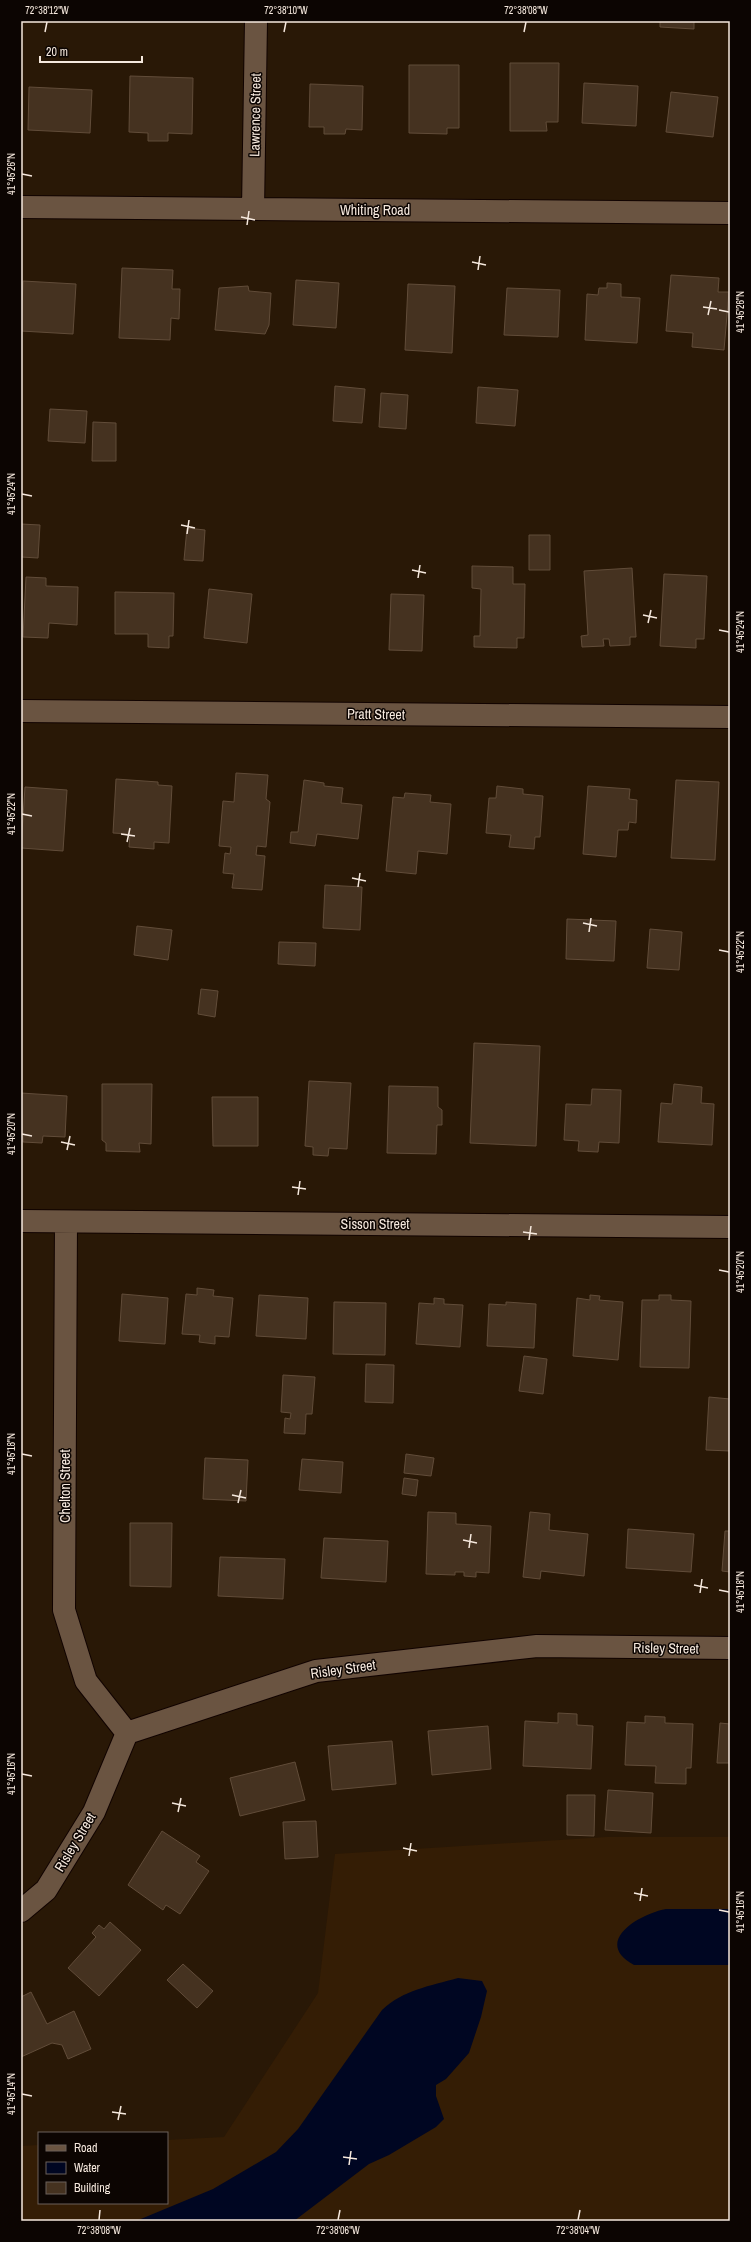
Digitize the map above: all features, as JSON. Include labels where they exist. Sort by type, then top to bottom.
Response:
[{"type":"street","name":"Lawrence Street","points":[[253,209],[256,21]]},
{"type":"street","name":"Whiting Road","points":[[21,207],[730,213]]},
{"type":"street","name":"Pratt Street","points":[[21,711],[730,717]]},
{"type":"street","name":"Sisson Street","points":[[21,1221],[730,1227]]},
{"type":"street","name":"Chelton Street","points":[[66,1222],[64,1610],[86,1681],[127,1733]]},
{"type":"street","name":"Risley Street","points":[[21,1911],[46,1890],[94,1812],[127,1733],[316,1671],[537,1646],[730,1648]]},
{"type":"shaded area","points":[[607,1837],[730,1837],[730,2221],[21,2221],[21,2146],[38,2145],[38,2204],[168,2204],[168,2140],[224,2137],[318,1993],[335,1854]]},
{"type":"water","points":[[666,1909],[730,1909],[730,1965],[634,1965],[622,1956],[617,1947],[619,1938],[624,1930],[644,1917]]},
{"type":"water","points":[[458,1978],[482,1981],[487,1991],[481,2017],[469,2053],[446,2079],[436,2085],[436,2096],[444,2119],[436,2127],[389,2155],[369,2164],[294,2221],[136,2221],[213,2189],[276,2152],[298,2129],[382,2010],[390,2003],[408,1993],[427,1986]]},
{"type":"building","points":[[660,21],[694,21],[694,29],[660,27]]},
{"type":"building","points":[[510,63],[559,63],[558,122],[546,122],[547,131],[510,131]]},
{"type":"building","points":[[409,65],[459,65],[459,128],[447,128],[447,134],[409,133]]},
{"type":"building","points":[[130,76],[193,78],[192,134],[168,133],[168,141],[148,141],[148,133],[129,132]]},
{"type":"building","points":[[584,83],[638,86],[636,126],[582,123]]},
{"type":"building","points":[[310,84],[363,86],[362,130],[346,129],[345,134],[324,134],[324,127],[309,127]]},
{"type":"building","points":[[29,87],[92,90],[90,133],[28,130]]},
{"type":"building","points":[[671,92],[718,97],[713,137],[666,132]]},
{"type":"building","points":[[122,268],[173,270],[172,289],[180,289],[179,319],[171,318],[170,340],[119,338]]},
{"type":"building","points":[[671,275],[719,278],[718,292],[729,292],[724,350],[692,347],[693,333],[666,331]]},
{"type":"building","points":[[296,280],[339,283],[336,328],[293,325]]},
{"type":"building","points":[[23,281],[76,284],[73,334],[21,331]]},
{"type":"building","points":[[607,283],[621,284],[621,297],[640,298],[637,343],[585,340],[587,294],[598,295],[599,288],[607,288]]},
{"type":"building","points":[[408,284],[455,286],[452,353],[405,350]]},
{"type":"building","points":[[248,286],[249,291],[271,293],[269,325],[265,334],[215,330],[219,288]]},
{"type":"building","points":[[507,288],[560,290],[558,337],[504,335]]},
{"type":"building","points":[[335,386],[365,389],[362,423],[333,421]]},
{"type":"building","points":[[478,387],[518,390],[515,426],[476,423]]},
{"type":"building","points":[[381,393],[408,395],[406,429],[379,427]]},
{"type":"building","points":[[50,409],[87,411],[85,443],[48,441]]},
{"type":"building","points":[[93,422],[116,423],[116,461],[92,461]]},
{"type":"building","points":[[21,524],[40,525],[38,558],[21,557]]},
{"type":"building","points":[[187,528],[205,530],[203,561],[184,560]]},
{"type":"building","points":[[529,535],[550,535],[550,570],[529,570]]},
{"type":"building","points":[[472,566],[513,567],[513,584],[525,584],[524,638],[517,638],[517,648],[474,647],[474,636],[480,636],[481,589],[472,588]]},
{"type":"building","points":[[632,568],[636,637],[630,637],[630,645],[610,646],[609,639],[603,639],[604,646],[582,647],[581,636],[588,635],[584,571]]},
{"type":"building","points":[[664,574],[707,576],[704,639],[696,639],[696,648],[660,646]]},
{"type":"building","points":[[26,577],[46,578],[46,586],[78,587],[77,625],[49,623],[48,638],[23,637]]},
{"type":"building","points":[[209,589],[252,594],[247,643],[204,638]]},
{"type":"building","points":[[115,592],[174,593],[173,636],[169,636],[169,648],[148,647],[148,634],[115,634]]},
{"type":"building","points":[[391,594],[424,595],[422,651],[389,650]]},
{"type":"building","points":[[236,773],[268,775],[266,799],[270,802],[266,847],[257,846],[256,855],[265,856],[262,890],[232,888],[234,874],[223,873],[225,853],[230,854],[231,847],[219,846],[223,801],[234,802]]},
{"type":"building","points":[[116,779],[158,782],[158,785],[172,786],[169,843],[154,842],[154,849],[129,847],[130,834],[113,833]]},
{"type":"building","points":[[304,780],[324,783],[324,786],[343,788],[341,803],[362,805],[358,839],[317,834],[315,846],[290,843],[291,832],[298,832]]},
{"type":"building","points":[[676,780],[719,782],[715,860],[671,858]]},
{"type":"building","points":[[497,786],[523,789],[523,794],[543,796],[540,837],[535,837],[534,849],[509,847],[511,835],[486,833],[489,798],[496,798]]},
{"type":"building","points":[[588,786],[630,789],[629,799],[637,800],[636,823],[629,822],[628,830],[618,830],[616,857],[583,854]]},
{"type":"building","points":[[25,787],[67,790],[63,851],[21,848]]},
{"type":"building","points":[[405,793],[431,795],[430,802],[451,804],[447,854],[418,851],[416,874],[386,871],[393,797],[404,798]]},
{"type":"building","points":[[325,885],[362,887],[360,930],[323,928]]},
{"type":"building","points":[[567,919],[616,921],[614,961],[566,959]]},
{"type":"building","points":[[137,926],[172,930],[168,960],[134,955]]},
{"type":"building","points":[[650,929],[682,932],[679,970],[647,968]]},
{"type":"building","points":[[279,942],[316,943],[315,966],[278,964]]},
{"type":"building","points":[[201,989],[218,991],[215,1017],[198,1014]]},
{"type":"building","points":[[474,1043],[540,1046],[536,1146],[470,1143]]},
{"type":"building","points":[[309,1081],[351,1083],[347,1149],[329,1148],[328,1156],[313,1155],[313,1147],[305,1146]]},
{"type":"building","points":[[102,1084],[152,1084],[151,1144],[139,1143],[140,1152],[106,1151],[106,1143],[102,1140]]},
{"type":"building","points":[[674,1084],[702,1087],[701,1103],[714,1104],[712,1145],[658,1142],[661,1103],[672,1104]]},
{"type":"building","points":[[389,1086],[438,1087],[438,1107],[442,1110],[442,1125],[437,1125],[436,1154],[387,1153]]},
{"type":"building","points":[[592,1089],[621,1090],[619,1143],[599,1142],[598,1152],[578,1151],[579,1141],[564,1140],[566,1104],[591,1105]]},
{"type":"building","points":[[21,1093],[67,1096],[65,1137],[43,1136],[42,1143],[23,1142]]},
{"type":"building","points":[[212,1097],[258,1097],[258,1146],[213,1146]]},
{"type":"building","points":[[197,1288],[214,1290],[213,1296],[233,1298],[229,1337],[215,1336],[215,1344],[199,1342],[200,1335],[182,1334],[186,1294],[197,1295]]},
{"type":"building","points":[[122,1294],[168,1298],[165,1344],[119,1341]]},
{"type":"building","points":[[259,1295],[308,1298],[306,1339],[256,1336]]},
{"type":"building","points":[[590,1295],[600,1296],[599,1300],[623,1302],[618,1360],[573,1356],[577,1298],[590,1300]]},
{"type":"building","points":[[659,1295],[671,1295],[671,1300],[691,1301],[689,1368],[640,1367],[642,1300],[659,1300]]},
{"type":"building","points":[[434,1298],[444,1299],[444,1304],[463,1305],[460,1347],[416,1344],[419,1303],[434,1304]]},
{"type":"building","points":[[334,1302],[386,1303],[385,1355],[333,1354]]},
{"type":"building","points":[[506,1302],[536,1304],[534,1348],[487,1346],[489,1304],[506,1305]]},
{"type":"building","points":[[524,1356],[547,1359],[543,1394],[519,1391]]},
{"type":"building","points":[[366,1364],[394,1365],[393,1403],[365,1402]]},
{"type":"building","points":[[283,1375],[315,1377],[312,1414],[306,1414],[305,1434],[284,1433],[285,1418],[290,1419],[291,1413],[281,1412]]},
{"type":"building","points":[[709,1397],[730,1399],[730,1451],[706,1450]]},
{"type":"building","points":[[406,1454],[434,1458],[431,1476],[404,1473]]},
{"type":"building","points":[[205,1458],[248,1460],[246,1501],[203,1499]]},
{"type":"building","points":[[302,1459],[343,1462],[341,1493],[299,1490]]},
{"type":"building","points":[[404,1478],[418,1480],[416,1496],[402,1494]]},
{"type":"building","points":[[428,1512],[456,1513],[456,1524],[491,1526],[489,1573],[476,1572],[476,1577],[464,1576],[464,1572],[455,1572],[455,1575],[426,1574]]},
{"type":"building","points":[[530,1512],[550,1514],[549,1530],[588,1534],[584,1576],[541,1571],[540,1579],[523,1577]]},
{"type":"building","points":[[130,1523],[172,1523],[171,1587],[130,1586]]},
{"type":"building","points":[[628,1529],[694,1534],[691,1572],[626,1568]]},
{"type":"building","points":[[725,1531],[730,1531],[730,1572],[722,1571]]},
{"type":"building","points":[[324,1538],[388,1541],[386,1582],[321,1578]]},
{"type":"building","points":[[220,1557],[285,1559],[283,1599],[218,1596]]},
{"type":"building","points":[[558,1713],[577,1714],[577,1725],[593,1726],[591,1769],[523,1766],[525,1721],[558,1723]]},
{"type":"building","points":[[645,1716],[665,1717],[665,1723],[693,1724],[691,1768],[686,1768],[686,1784],[655,1783],[656,1766],[625,1765],[627,1722],[645,1723]]},
{"type":"building","points":[[720,1723],[730,1724],[730,1763],[717,1763]]},
{"type":"building","points":[[488,1726],[491,1769],[432,1775],[428,1731]]},
{"type":"building","points":[[392,1741],[396,1784],[332,1790],[328,1746]]},
{"type":"building","points":[[295,1762],[305,1800],[240,1816],[230,1778]]},
{"type":"building","points":[[608,1790],[653,1793],[651,1833],[605,1830]]},
{"type":"building","points":[[567,1795],[595,1795],[594,1836],[567,1835]]},
{"type":"building","points":[[316,1821],[318,1857],[285,1859],[283,1822]]},
{"type":"building","points":[[162,1831],[200,1856],[196,1862],[209,1871],[180,1914],[166,1905],[163,1910],[128,1885]]},
{"type":"building","points":[[110,1922],[141,1950],[99,1996],[68,1968],[96,1937],[92,1933],[99,1925],[104,1929]]},
{"type":"building","points":[[183,1964],[213,1991],[197,2008],[167,1980]]},
{"type":"building","points":[[31,1992],[47,2024],[74,2011],[91,2049],[68,2059],[62,2045],[52,2043],[21,2057],[21,1997]]}]
